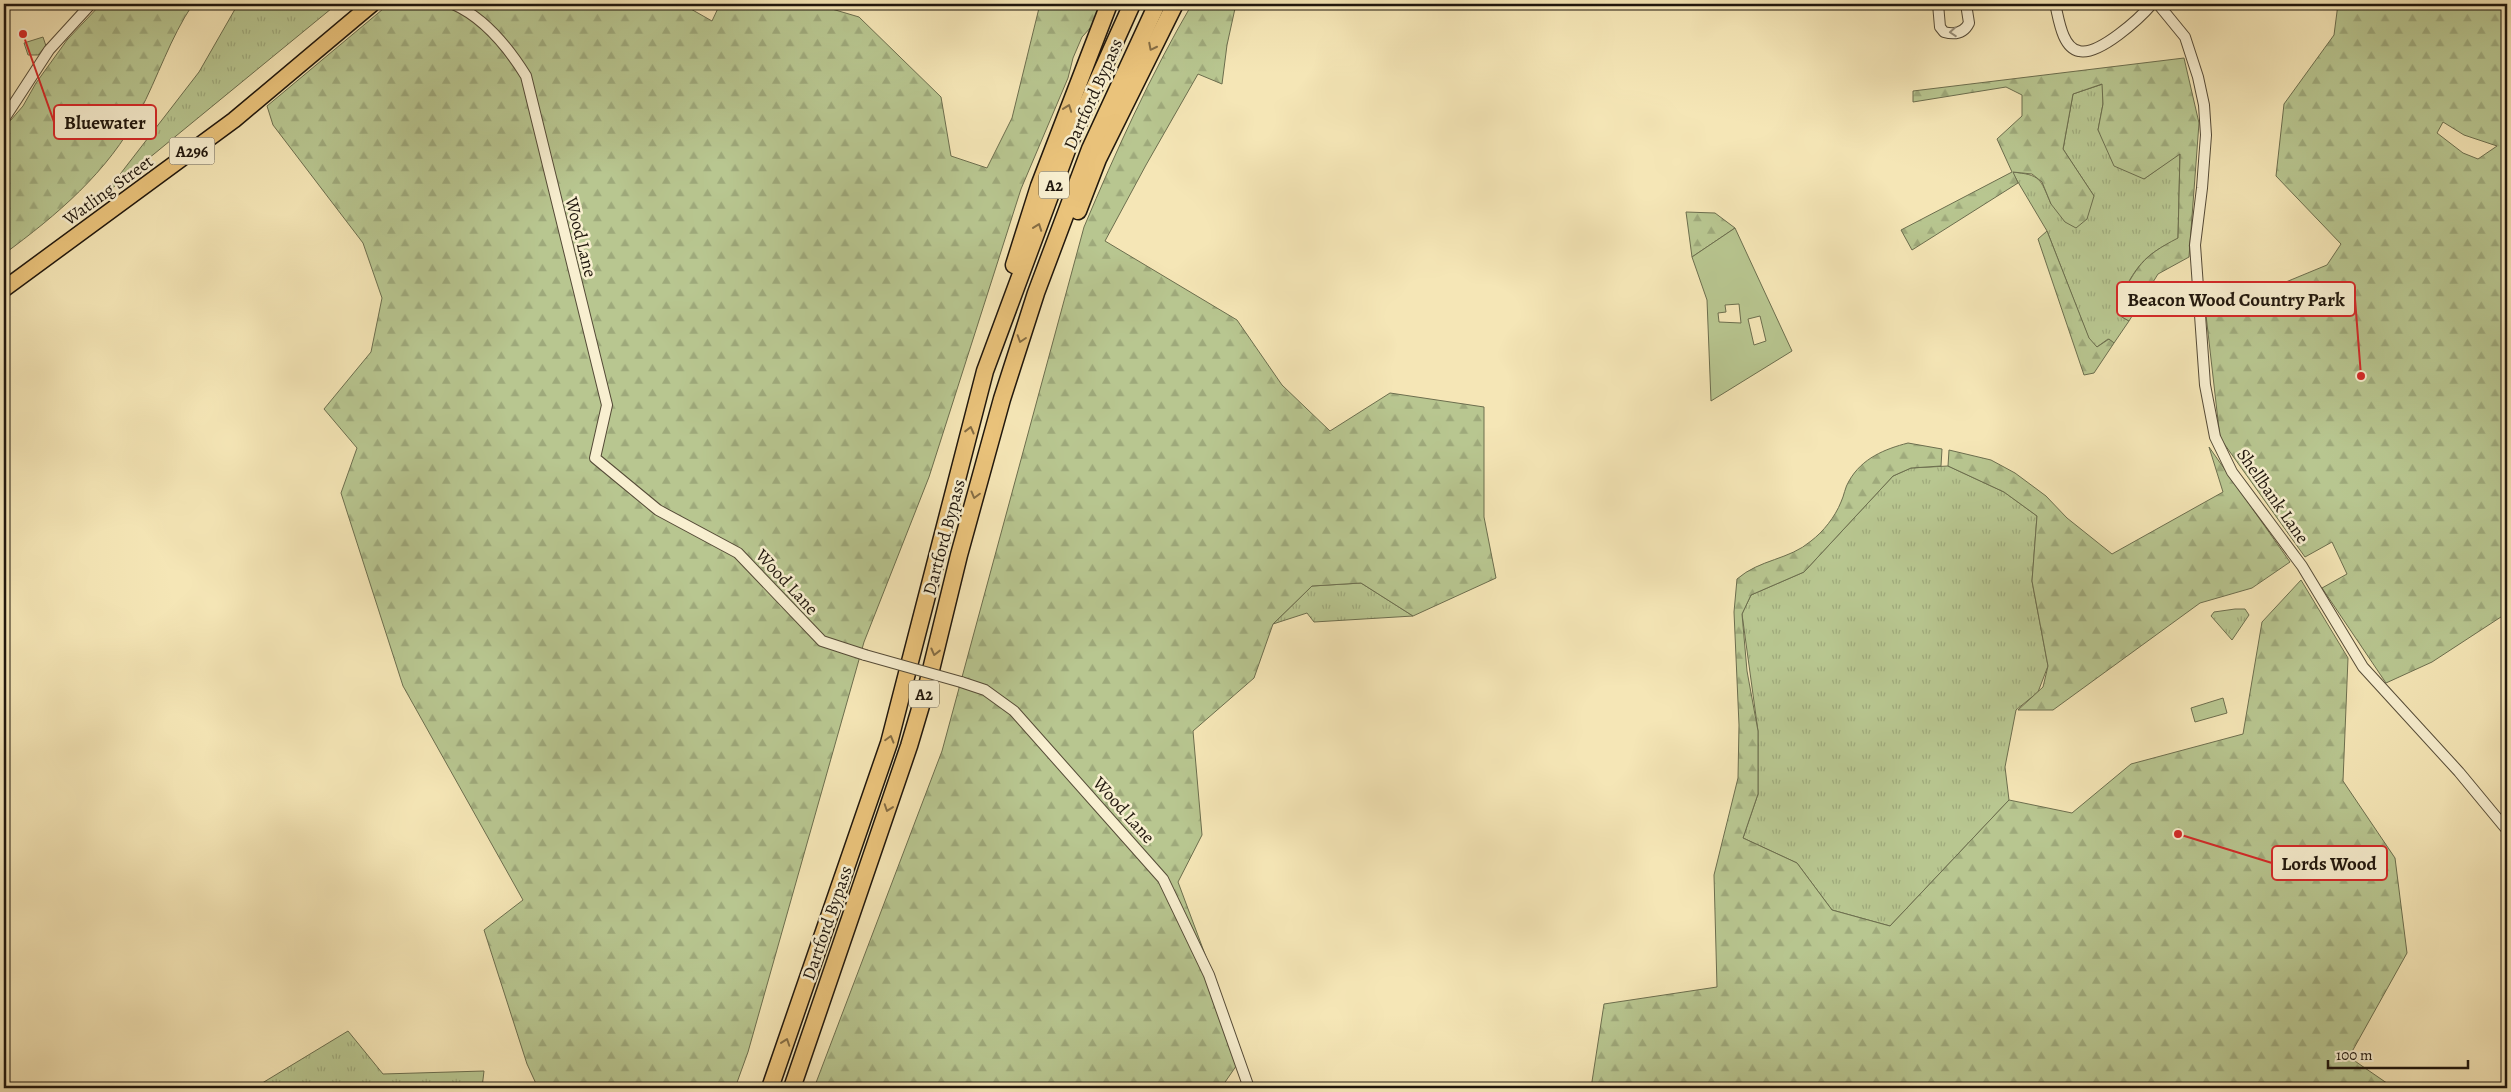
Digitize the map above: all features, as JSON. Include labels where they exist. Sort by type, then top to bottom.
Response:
[{"type":"highway","points":[[985,371],[1024,230],[1109,4]]},
{"type":"highway","name":"Dartford Bypass","points":[[770,1088],[889,743],[985,371],[1070,142],[1132,4]]},
{"type":"highway","name":"Dartford Bypass","points":[[792,1088],[909,746],[928,682],[959,555],[1002,398],[1036,293],[1090,149],[1156,4]]},
{"type":"highway","name":"A2","points":[[1036,293],[1060,256],[1098,159],[1175,4]]},
{"type":"main road","name":"Watling Street","points":[[4,289],[234,120],[372,4]]},
{"type":"street","points":[[4,119],[49,50],[92,4]]},
{"type":"street","name":"Wood Lane","points":[[453,4],[482,23],[510,49],[526,76],[607,405],[595,458],[658,510],[738,553],[822,641],[866,656],[986,690],[1014,712],[1163,878],[1209,975],[1249,1088]]},
{"type":"street","points":[[1938,4],[1940,27],[1944,32],[1950,34],[1960,32],[1969,23],[1966,4]]},
{"type":"street","points":[[2056,8],[2064,36],[2074,49],[2081,52],[2096,47],[2117,36],[2152,4]]},
{"type":"street","name":"Shellbank Lane","points":[[2158,4],[2185,37],[2198,77],[2204,105],[2206,136],[2204,169],[2195,245],[2205,386],[2215,437],[2232,472],[2302,566],[2363,667],[2459,772],[2507,830]]},
{"type":"green space","points":[[101,4],[193,4],[171,44],[139,113],[112,154],[97,173],[62,208],[4,254],[4,128],[23,106],[36,83],[67,40]]},
{"type":"green space","points":[[238,4],[337,4],[104,195],[199,72]]},
{"type":"green space","points":[[389,4],[682,4],[712,21],[720,4],[815,4],[859,17],[941,97],[951,156],[987,168],[1012,118],[1040,4],[1102,4],[1092,26],[1082,37],[1073,58],[1068,78],[1021,189],[929,477],[864,642],[748,1052],[735,1088],[538,1088],[527,1064],[484,930],[523,900],[403,686],[341,493],[357,448],[324,409],[371,352],[382,298],[363,243],[273,125],[267,106]]},
{"type":"green space","points":[[1192,4],[1236,4],[1227,45],[1222,84],[1198,74],[1105,241],[1237,320],[1282,385],[1330,431],[1390,393],[1484,407],[1484,517],[1496,578],[1413,616],[1361,583],[1312,586],[1273,624],[1254,678],[1193,731],[1202,835],[1178,882],[1243,1056],[1221,1088],[814,1088],[942,751],[1084,227],[1134,114]]},
{"type":"green space","points":[[2338,4],[2507,4],[2507,613],[2432,662],[2386,683],[2322,588],[2347,574],[2332,542],[2305,557],[2220,438],[2206,315],[2327,265],[2341,244],[2276,176],[2284,104],[2334,35]],"holes":[[[2443,122],[2464,135],[2497,146],[2478,159],[2463,153],[2437,133]]]},
{"type":"green space","points":[[43,37],[46,46],[38,55],[28,55],[24,43]]},
{"type":"green space","points":[[2184,58],[2199,123],[2189,257],[2158,274],[2129,321],[2122,317],[2118,301],[2136,271],[2148,257],[2178,238],[2180,154],[2144,179],[2114,166],[2098,130],[2103,104],[2102,84],[2073,94],[2063,149],[2094,196],[2087,219],[2076,228],[2065,222],[2051,204],[2042,182],[2032,174],[2013,172],[2018,183],[1912,250],[1901,230],[2012,172],[1997,139],[2022,116],[2022,95],[2006,87],[1913,102],[1913,91]]},
{"type":"green space","points":[[2103,84],[2103,104],[2098,130],[2144,179],[2180,153],[2178,239],[2156,251],[2135,271],[2118,301],[2122,317],[2129,321],[2114,343],[2108,339],[2097,347],[2089,339],[2047,231],[2012,172],[2029,175],[2038,179],[2051,204],[2094,196],[2063,149],[2073,94]]},
{"type":"green space","points":[[1686,212],[1715,213],[1735,228],[1692,257]]},
{"type":"green space","points":[[1735,228],[1792,351],[1711,401],[1707,300],[1692,257]],"holes":[[[1739,304],[1741,323],[1719,322],[1718,313],[1726,312],[1725,305]],[[1760,316],[1766,341],[1754,345],[1748,319]]]},
{"type":"green space","points":[[2047,231],[2089,338],[2097,347],[2109,339],[2114,343],[2094,373],[2084,375],[2038,239]]},
{"type":"green space","points":[[1908,443],[1942,449],[1941,466],[1911,468],[1893,476],[1804,572],[1751,595],[1742,614],[1747,671],[1758,731],[1758,794],[1743,838],[1797,863],[1832,910],[1890,926],[2009,800],[2072,813],[2131,764],[2243,734],[2262,622],[2301,580],[2348,658],[2343,781],[2395,858],[2407,953],[2349,1057],[2394,1088],[1591,1088],[1604,1004],[1717,987],[1714,875],[1738,778],[1739,725],[1734,612],[1737,579],[1755,567],[1793,552],[1811,541],[1832,519],[1848,483],[1860,466],[1867,460],[1891,448]]},
{"type":"green space","points":[[2209,447],[2290,562],[2252,588],[2200,603],[2053,710],[2018,710],[2043,687],[2048,666],[2032,581],[2037,516],[2004,492],[1948,466],[1949,450],[1991,460],[2015,473],[2046,496],[2067,518],[2112,554],[2223,492]]},
{"type":"green space","points":[[1948,466],[2004,492],[2037,516],[2032,581],[2048,666],[2038,692],[2016,710],[2005,767],[2009,800],[1890,926],[1832,910],[1797,863],[1743,838],[1758,794],[1758,731],[1742,614],[1751,595],[1804,572],[1893,476],[1911,468]]},
{"type":"green space","points":[[1361,583],[1413,616],[1314,622],[1307,613],[1273,624],[1312,586]]},
{"type":"green space","points":[[2245,609],[2249,615],[2232,640],[2211,616],[2214,612]]},
{"type":"green space","points":[[2223,698],[2227,713],[2195,722],[2191,708]]},
{"type":"green space","points":[[348,1031],[383,1074],[484,1071],[482,1088],[254,1088]]},
{"type":"place","name":"Bluewater","points":[[23,34]]},
{"type":"place","name":"Beacon Wood Country Park","points":[[2361,376]]},
{"type":"place","name":"Lords Wood","points":[[2178,834]]}]
